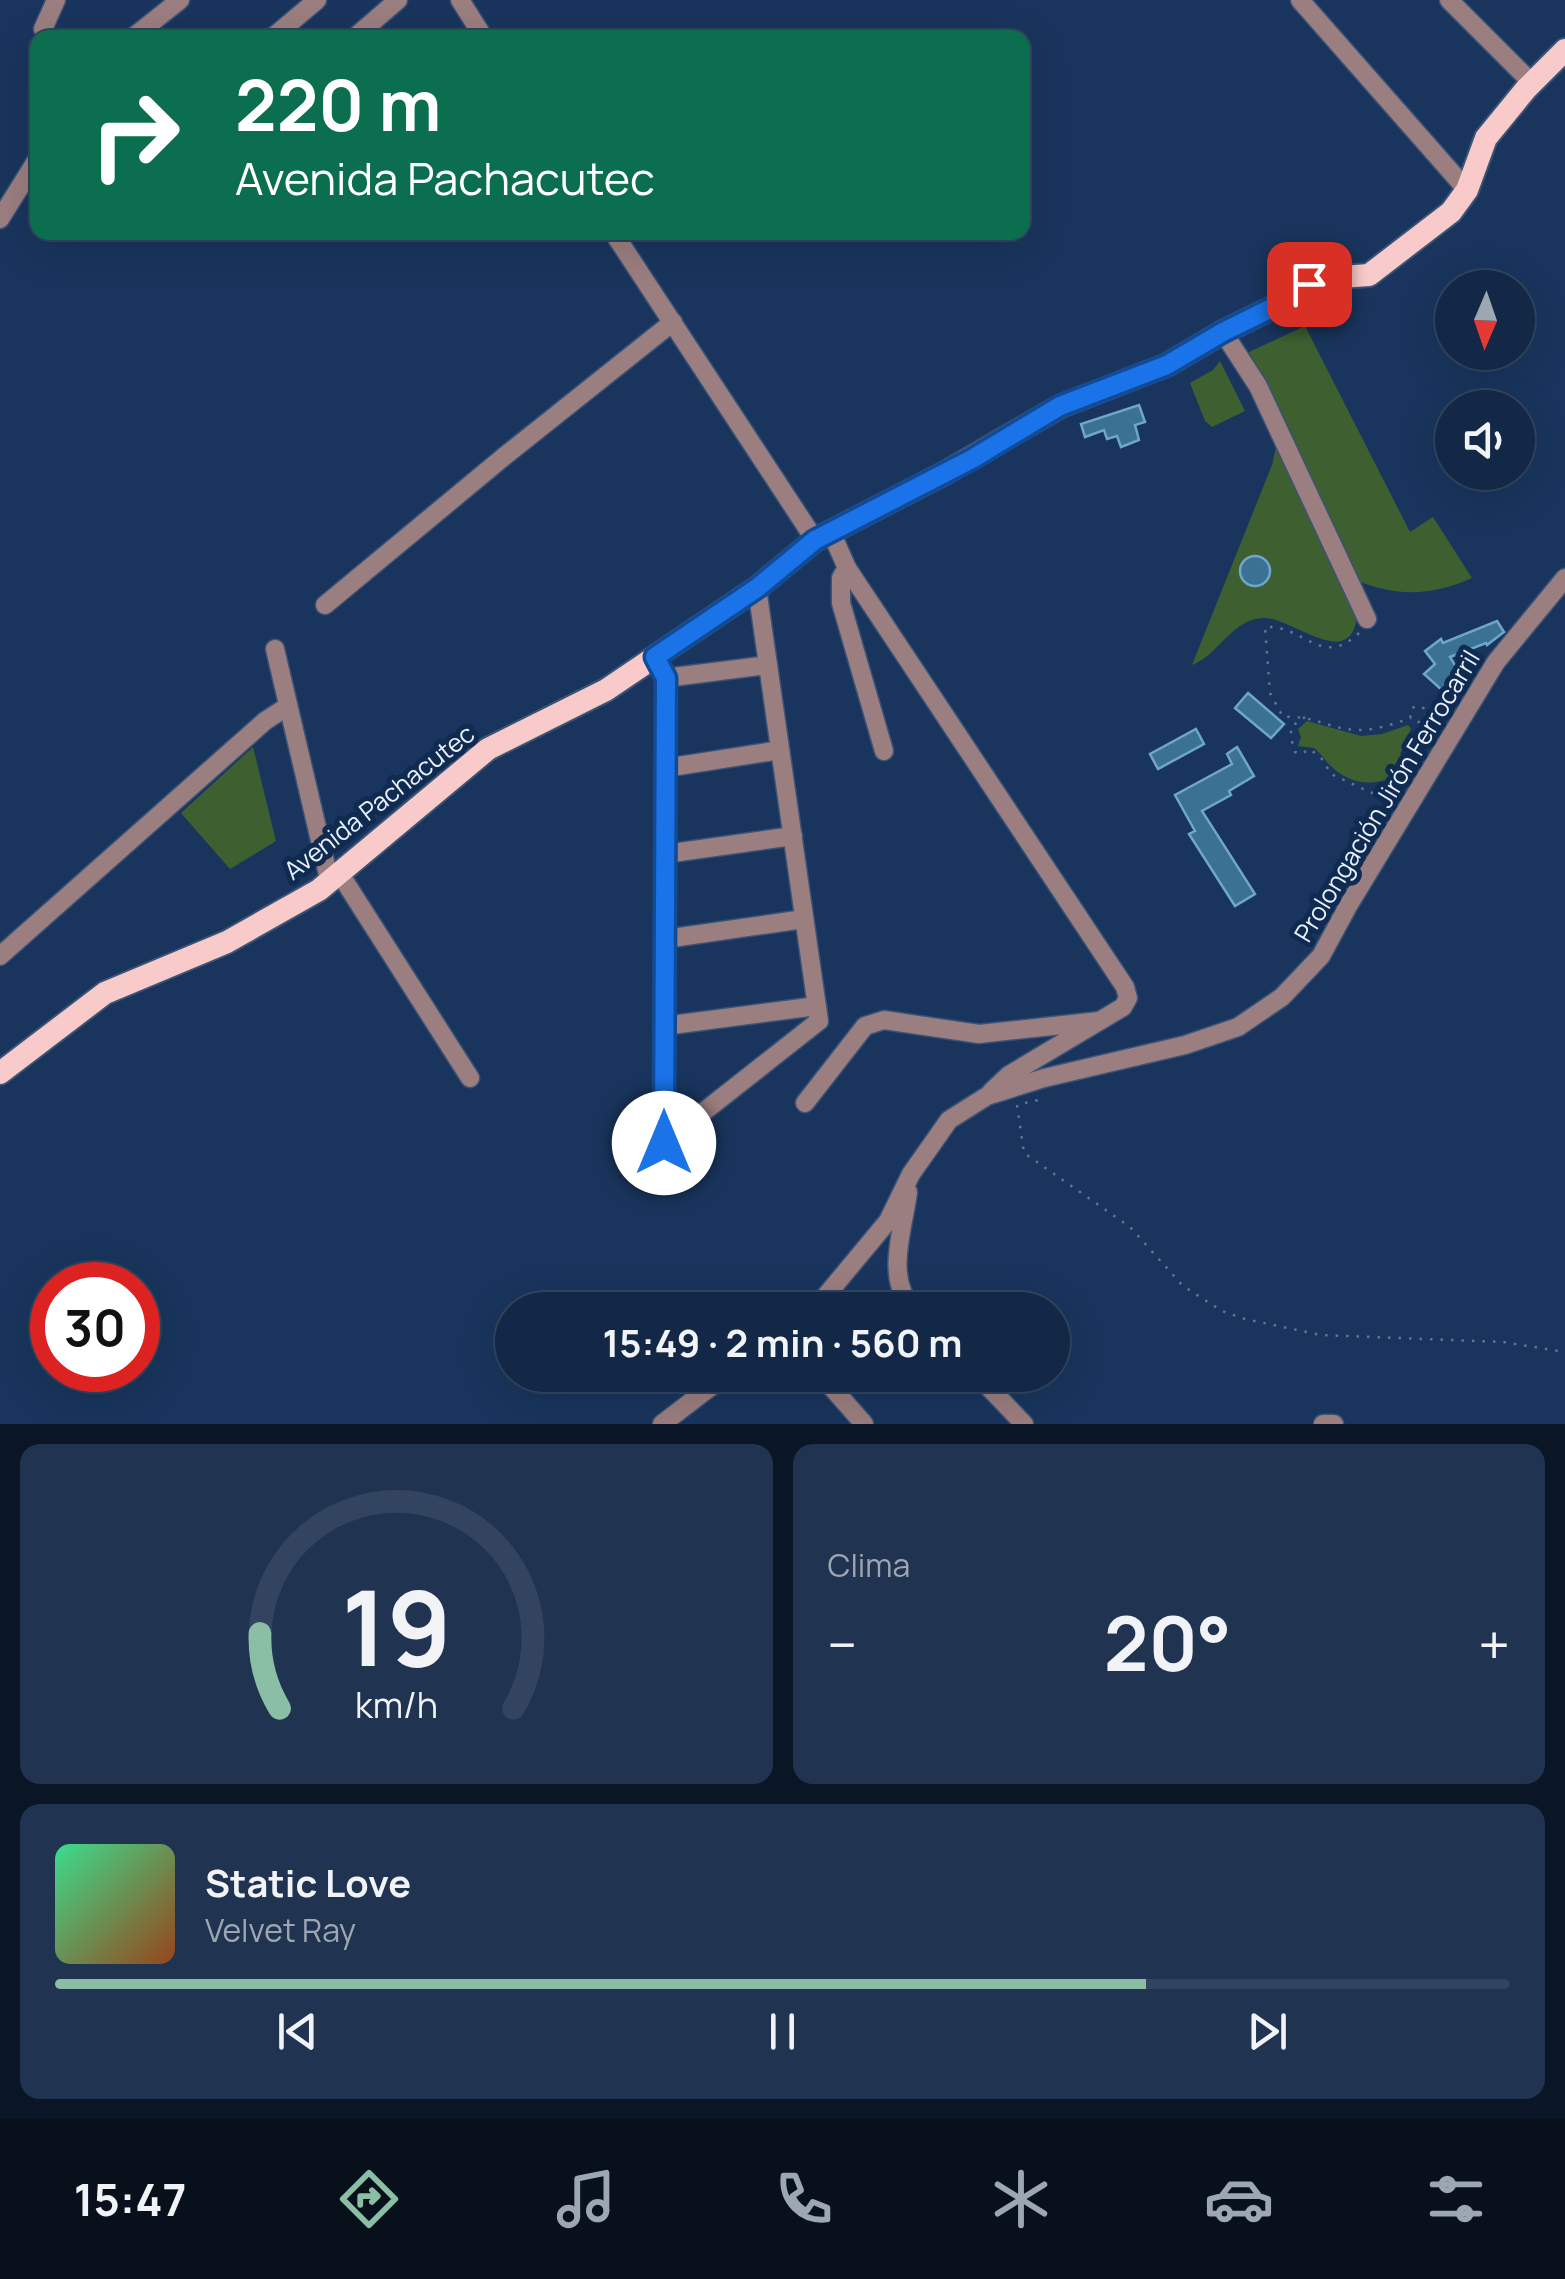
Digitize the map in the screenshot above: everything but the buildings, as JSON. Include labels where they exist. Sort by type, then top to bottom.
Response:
[{"type":"main road","name":"Avenida Pachacutec","points":[[0,1072],[105,993],[227,942],[335,878],[488,749],[606,690],[660,668],[823,537],[1034,424],[1060,406],[1167,365],[1284,302],[1309,284],[1369,274],[1451,212],[1467,190],[1486,138],[1565,50]]},
{"type":"street","points":[[43,29],[56,0]]},
{"type":"street","points":[[142,30],[180,0]]},
{"type":"street","points":[[281,30],[317,0]]},
{"type":"street","points":[[363,30],[398,0]]},
{"type":"street","points":[[460,0],[479,30]]},
{"type":"street","points":[[1300,0],[1467,190]]},
{"type":"street","points":[[1449,0],[1532,83]]},
{"type":"street","points":[[0,219],[30,171]]},
{"type":"street","points":[[619,240],[847,568],[1126,987],[1128,998],[1123,1008],[1108,1020],[1009,1075],[987,1096]]},
{"type":"street","points":[[325,605],[673,322]]},
{"type":"street","points":[[1223,332],[1258,386],[1367,619]]},
{"type":"street","points":[[847,568],[841,578],[841,603],[884,751]]},
{"type":"street","name":"Prolongación Jirón Ferrocarril","points":[[829,1292],[888,1221],[910,1174],[950,1120],[987,1096],[1044,1078],[1185,1045],[1238,1027],[1282,997],[1321,956],[1496,662],[1565,578]]},
{"type":"street","points":[[757,588],[819,1021],[664,1143],[665,768],[660,668],[768,665]]},
{"type":"street","points":[[276,650],[335,878],[470,1078]]},
{"type":"street","points":[[0,956],[265,721],[288,706]]},
{"type":"street","points":[[665,768],[780,750]]},
{"type":"street","points":[[665,854],[792,836]]},
{"type":"street","points":[[665,939],[804,920]]},
{"type":"street","points":[[664,1026],[816,1006]]},
{"type":"street","points":[[805,1103],[865,1026],[884,1020],[979,1034],[1108,1020]]},
{"type":"street","points":[[899,1292],[896,1276],[910,1174]]},
{"type":"street","points":[[662,1424],[704,1392]]},
{"type":"street","points":[[835,1392],[864,1424]]},
{"type":"street","points":[[993,1392],[1024,1424]]},
{"type":"street","points":[[1323,1424],[1334,1424]]},
{"type":"path","points":[[1367,619],[1356,636],[1338,648],[1318,646],[1290,630],[1265,627],[1271,698],[1283,716],[1306,716],[1358,730],[1411,718]]},
{"type":"path","points":[[1306,716],[1292,727],[1290,738],[1296,752],[1313,750],[1331,774],[1372,794],[1380,789]]},
{"type":"path","points":[[1043,1099],[1017,1104],[1024,1154],[1130,1227],[1183,1286],[1222,1310],[1270,1327],[1321,1334],[1504,1342],[1565,1352]]},
{"type":"green space","points":[[1305,326],[1410,532],[1433,517],[1472,578],[1414,592],[1355,580],[1249,352]]},
{"type":"green space","points":[[1220,361],[1245,411],[1212,427],[1205,421],[1190,383],[1213,370]]},
{"type":"green space","points":[[1277,442],[1357,617],[1352,633],[1343,640],[1332,641],[1275,620],[1253,620],[1234,630],[1192,665],[1272,465]]},
{"type":"green space","points":[[1307,721],[1361,736],[1408,725],[1411,729],[1400,754],[1410,759],[1403,769],[1384,780],[1351,779],[1340,774],[1314,748],[1298,746],[1298,729]]},
{"type":"green space","points":[[253,747],[276,841],[230,869],[181,813]]},
{"type":"route","points":[[664,1143],[666,678],[655,657],[757,588],[815,540],[972,459],[1060,406],[1167,365],[1284,302],[1309,284]]}]
